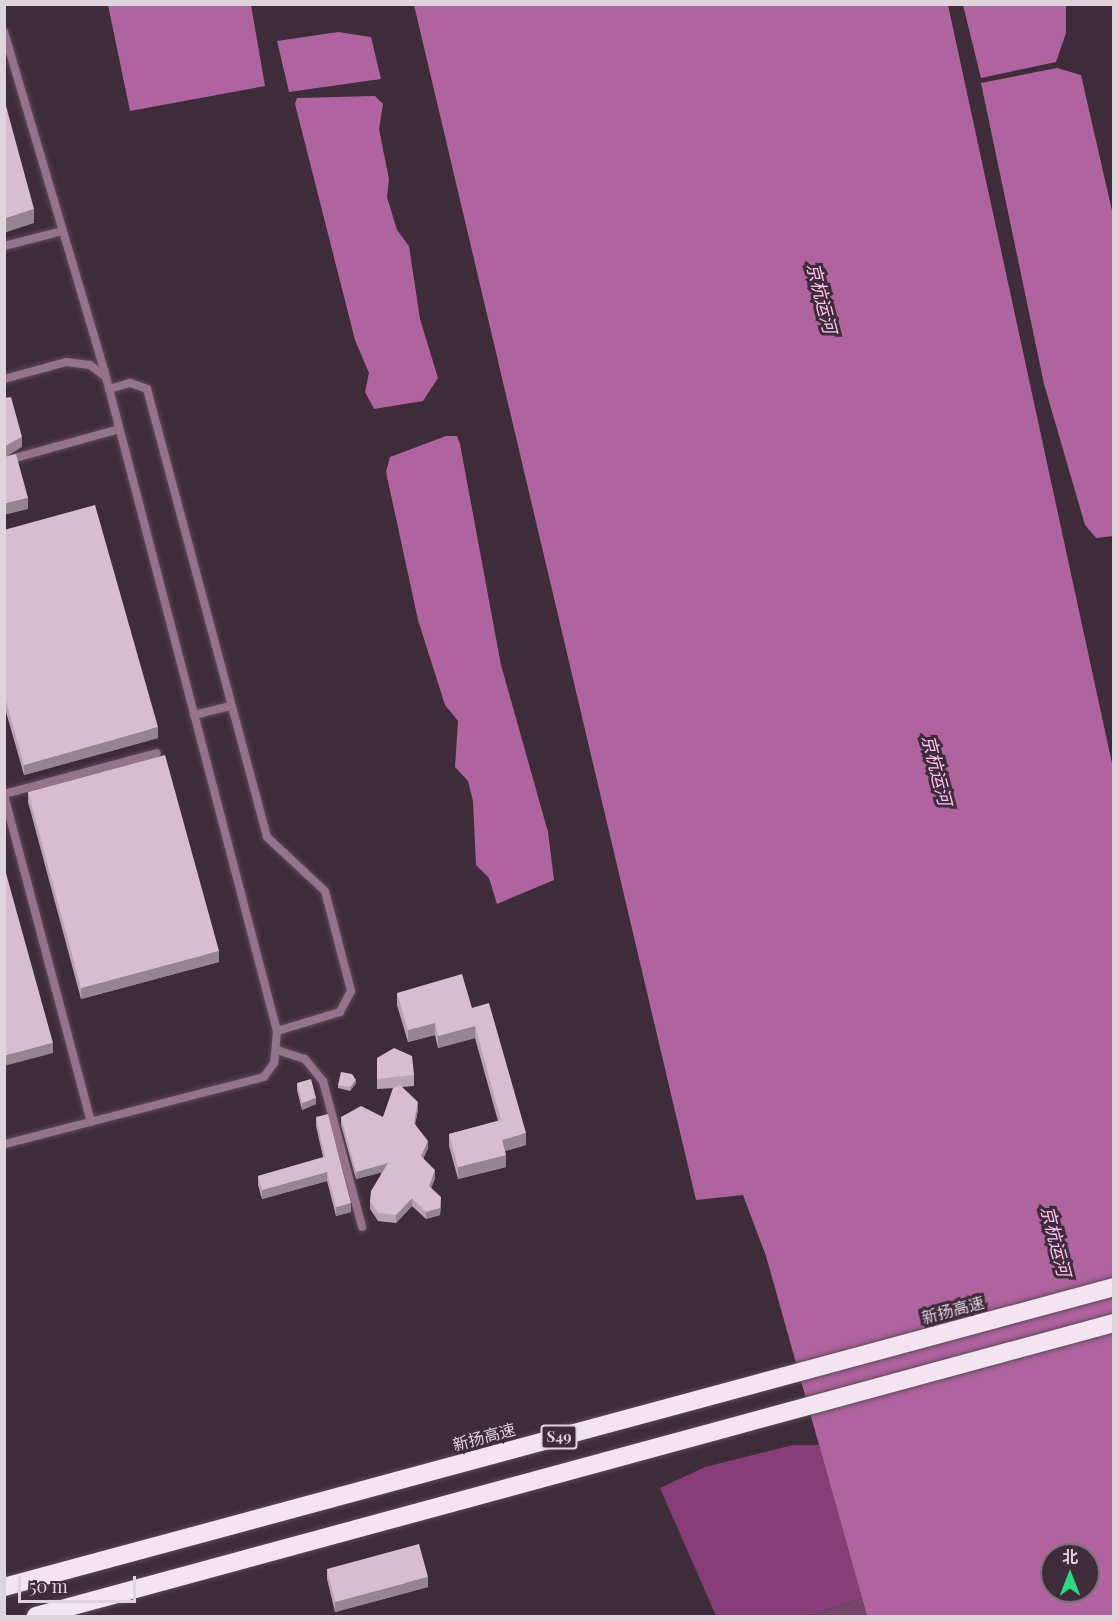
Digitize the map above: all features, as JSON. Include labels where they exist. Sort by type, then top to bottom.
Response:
[{"type":"highway","name":"新扬高速","points":[[4,1587],[1113,1287]]},
{"type":"highway","name":"S49","points":[[36,1617],[1113,1323]]},
{"type":"lane","points":[[4,32],[106,377],[277,1031],[277,1050],[264,1077],[4,1144]]},
{"type":"lane","points":[[4,246],[63,231]]},
{"type":"lane","points":[[4,379],[66,362],[90,365],[106,377]]},
{"type":"lane","points":[[109,389],[130,383],[147,389],[267,837],[325,891],[351,991],[340,1012],[277,1031]]},
{"type":"lane","points":[[4,461],[119,429]]},
{"type":"lane","points":[[194,715],[231,706]]},
{"type":"lane","points":[[91,1122],[4,795],[157,753]]},
{"type":"lane","points":[[277,1050],[304,1059],[323,1081],[362,1227]]},
{"type":"shaded area","points":[[793,1445],[819,1445],[862,1598],[808,1616],[716,1616],[660,1488],[705,1467]]},
{"type":"shaded area","points":[[862,1598],[867,1616],[808,1616]]},
{"type":"water","points":[[108,5],[251,5],[265,86],[130,111]]},
{"type":"water","name":"京杭运河","points":[[414,5],[948,5],[1113,768],[1113,1616],[867,1616],[766,1256],[743,1195],[696,1200]]},
{"type":"water","points":[[963,5],[1066,5],[1066,33],[1056,62],[981,78]]},
{"type":"water","points":[[338,32],[371,37],[381,79],[289,92],[277,41]]},
{"type":"water","points":[[1057,68],[1081,75],[1113,215],[1113,536],[1096,538],[1085,525],[1044,384],[981,83]]},
{"type":"water","points":[[375,96],[383,104],[379,129],[389,179],[387,197],[397,230],[409,246],[420,319],[438,378],[423,401],[374,409],[365,392],[369,373],[355,340],[295,104],[297,98]]},
{"type":"water","points":[[446,436],[457,436],[460,444],[501,665],[548,832],[554,880],[497,904],[489,878],[476,865],[473,801],[468,781],[455,767],[458,721],[445,705],[418,620],[386,472],[390,457]]},
{"type":"building","points":[[6,106],[34,209],[4,219],[4,107]]},
{"type":"building","points":[[11,397],[22,437],[4,447],[4,398]]},
{"type":"building","points":[[16,454],[28,498],[4,504],[4,457]]},
{"type":"building","points":[[95,505],[158,727],[24,765],[4,694],[4,530]]},
{"type":"building","points":[[165,755],[219,951],[81,988],[28,792]]},
{"type":"building","points":[[4,866],[53,1043],[4,1056]]},
{"type":"building","points":[[462,974],[472,1008],[489,1003],[526,1133],[502,1140],[506,1155],[458,1167],[449,1134],[501,1120],[475,1026],[438,1036],[435,1023],[408,1030],[397,993]]},
{"type":"building","points":[[394,1048],[412,1056],[414,1075],[377,1079],[377,1058]]},
{"type":"building","points":[[341,1072],[352,1074],[356,1080],[350,1087],[338,1085]]},
{"type":"building","points":[[311,1079],[316,1098],[302,1103],[297,1083]]},
{"type":"building","points":[[400,1085],[418,1102],[414,1123],[428,1141],[421,1156],[435,1170],[429,1186],[441,1197],[440,1208],[426,1212],[412,1198],[396,1215],[378,1213],[370,1201],[371,1191],[388,1163],[356,1172],[341,1117],[361,1106],[383,1117],[393,1088]]},
{"type":"building","points":[[328,1114],[351,1203],[336,1207],[327,1172],[262,1190],[258,1176],[325,1157],[316,1117]]},
{"type":"building","points":[[419,1544],[428,1577],[335,1602],[327,1569]]}]
